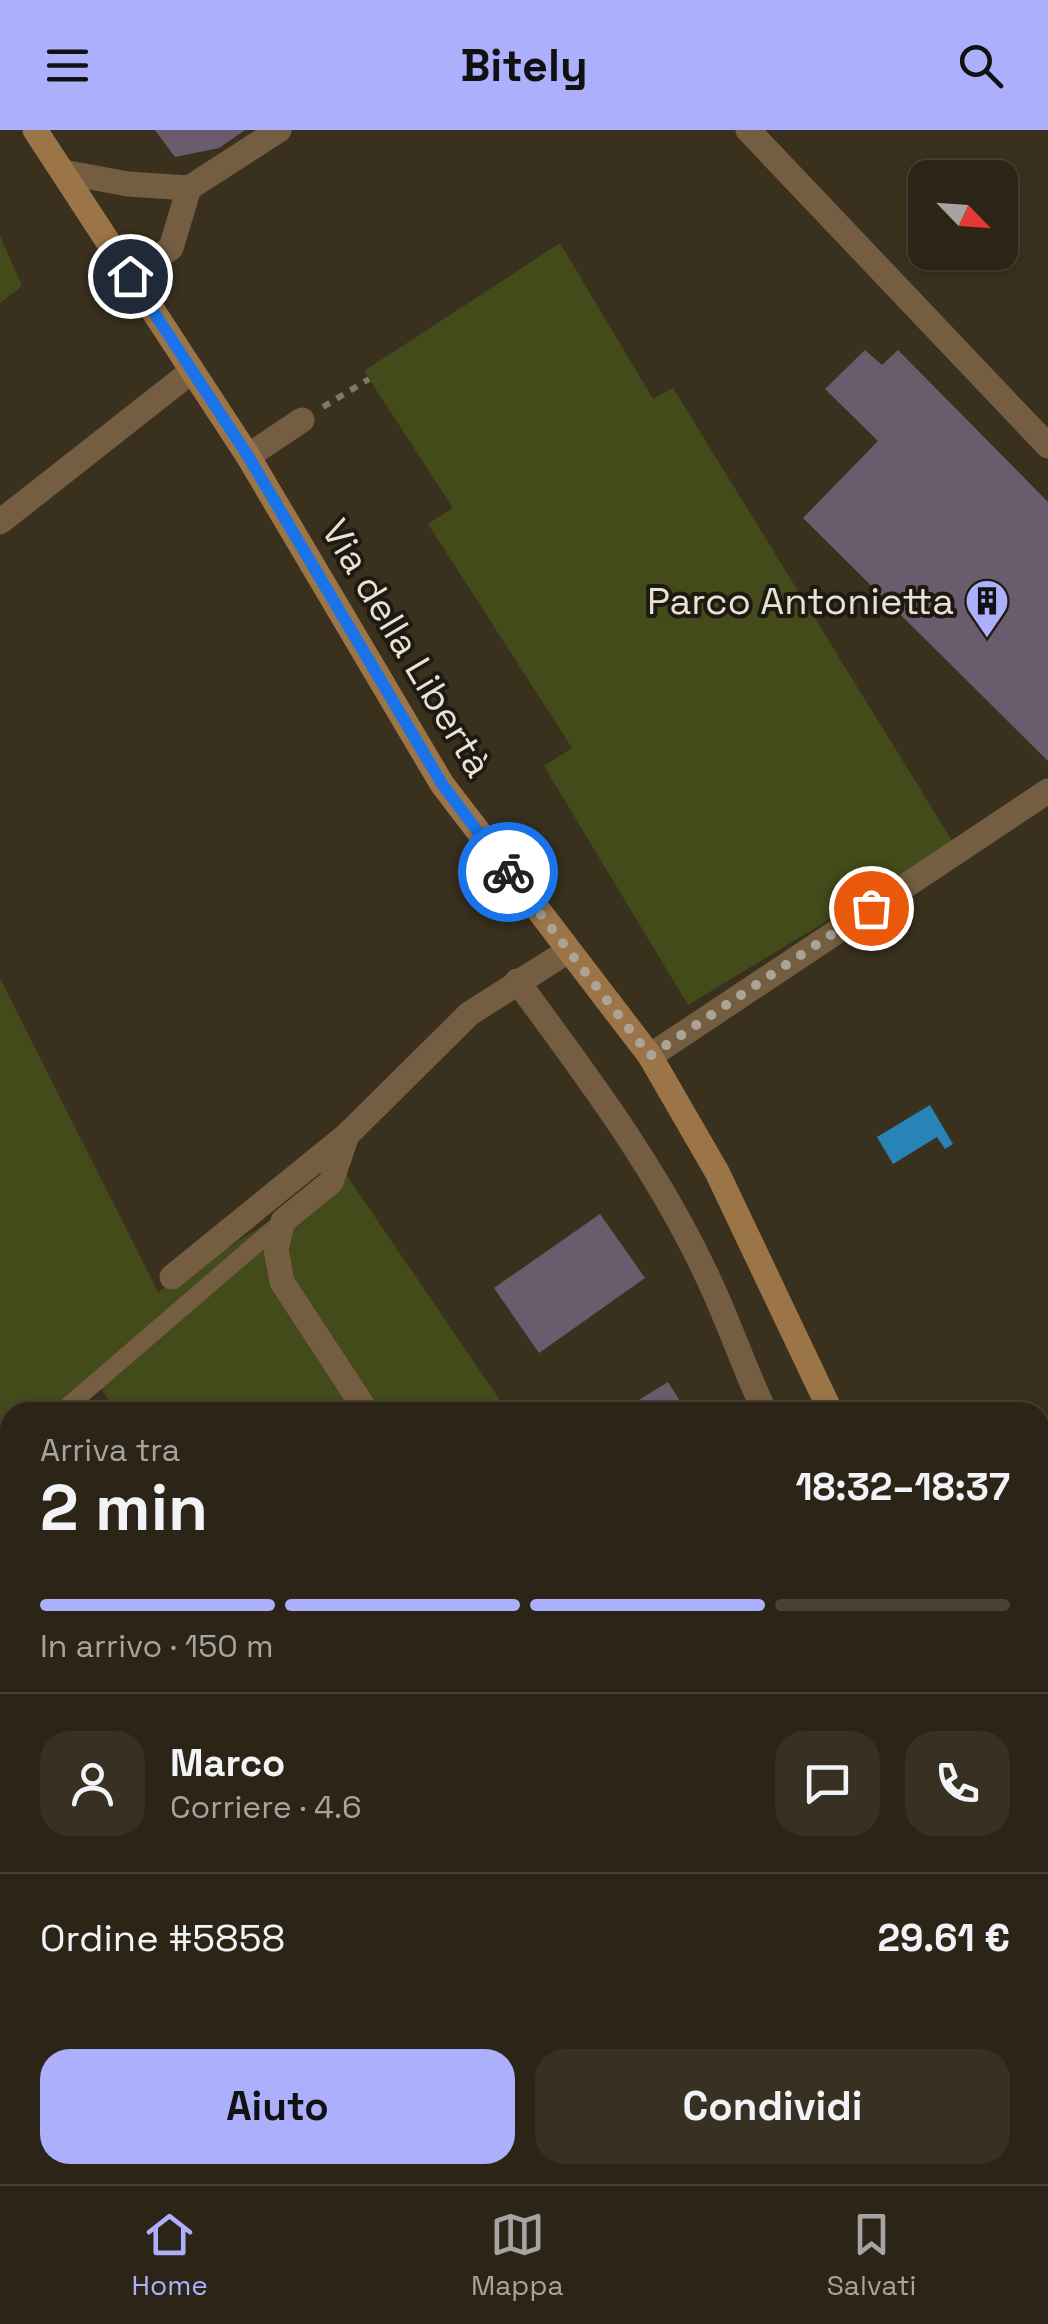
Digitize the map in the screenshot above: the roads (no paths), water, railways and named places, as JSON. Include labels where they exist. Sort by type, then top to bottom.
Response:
[{"type":"main road","name":"Via della Libertà","points":[[35,130],[248,456],[442,784],[650,1056],[717,1172],[826,1402]]},
{"type":"street","points":[[63,172],[128,184],[189,188],[279,130]]},
{"type":"street","points":[[748,130],[1048,446]]},
{"type":"street","points":[[89,214],[105,192],[128,184]]},
{"type":"street","points":[[130,276],[172,248],[189,188]]},
{"type":"street","points":[[0,522],[192,371]]},
{"type":"street","points":[[248,456],[302,420]]},
{"type":"street","points":[[650,1056],[1048,791]]},
{"type":"street","points":[[172,1277],[347,1135],[468,1014],[568,951]]},
{"type":"street","points":[[517,982],[614,1112],[668,1202],[709,1279],[761,1402]]},
{"type":"street","points":[[347,1135],[331,1182],[283,1221],[276,1250],[282,1282],[360,1402]]},
{"type":"lane","points":[[72,1402],[283,1221]]},
{"type":"water","points":[[930,1105],[953,1144],[945,1149],[937,1137],[893,1164],[877,1137]]},
{"type":"place","name":"Parco Antonietta","points":[[987,639]]}]
